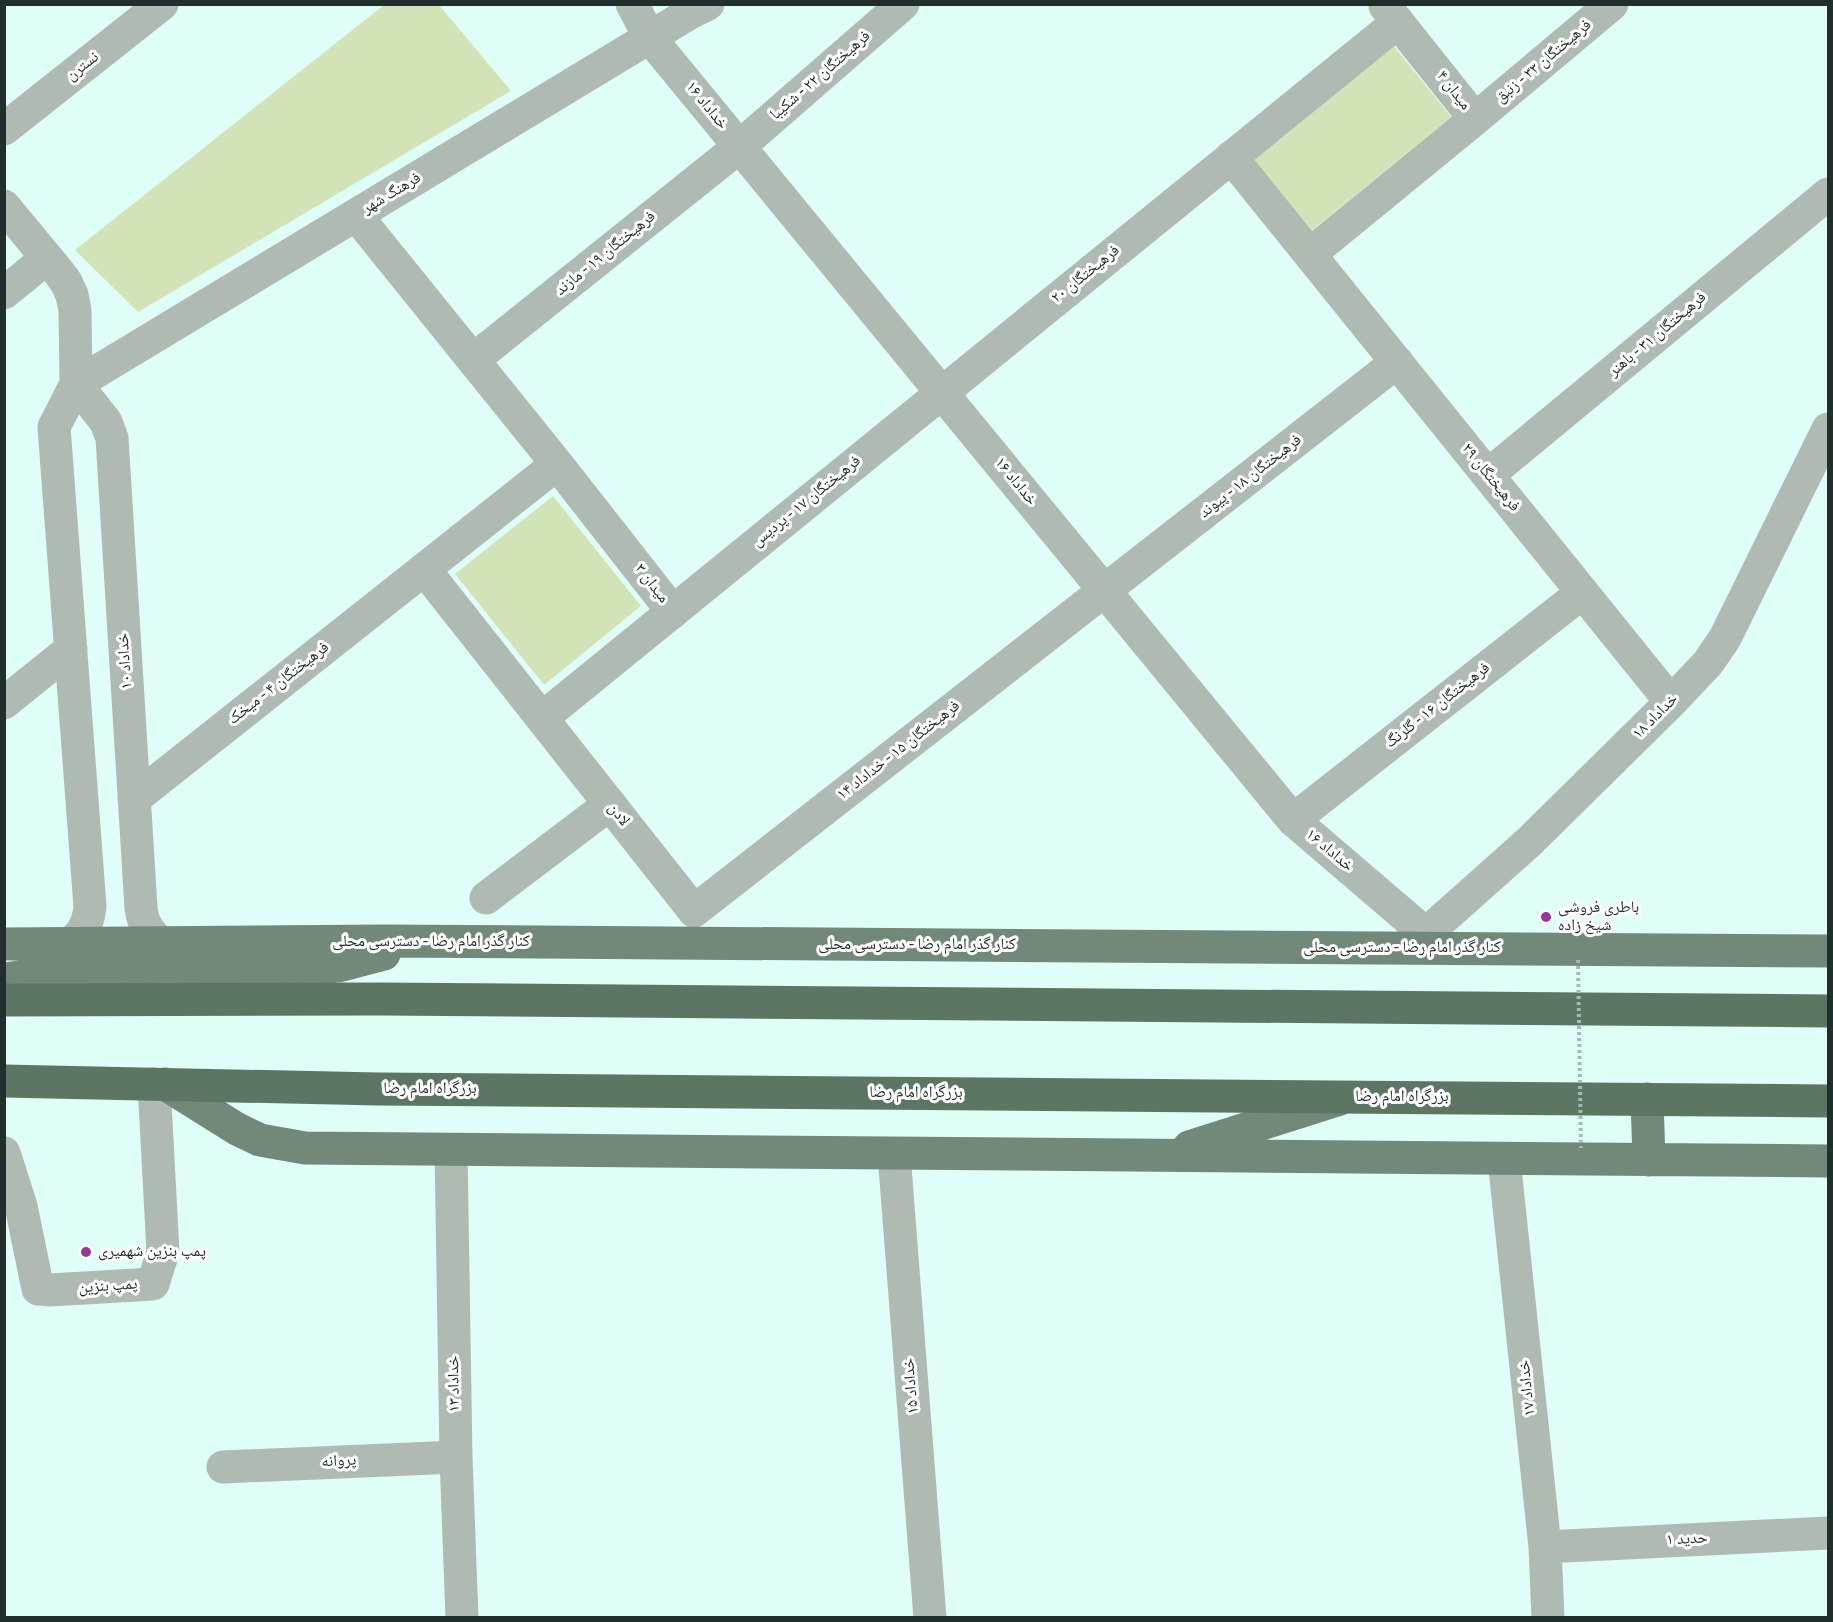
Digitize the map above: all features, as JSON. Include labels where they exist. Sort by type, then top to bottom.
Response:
[{"type":"highway","points":[[4,1000],[381,999],[1828,1011]]},
{"type":"highway","name":"بزرگراه امام رضا","points":[[4,1081],[402,1089],[1828,1101]]},
{"type":"main road","name":"کنار گذر امام رضا - دسترسی محلی","points":[[4,944],[1418,940],[1828,951]]},
{"type":"main road","points":[[4,979],[49,973],[307,970],[338,966],[429,942]]},
{"type":"main road","points":[[159,1084],[237,1129],[261,1140],[286,1146],[315,1149],[1828,1161]]},
{"type":"main road","points":[[1162,1156],[1348,1097]]},
{"type":"main road","points":[[1647,1099],[1649,1160]]},
{"type":"street","name":"نسترن","points":[[4,129],[162,4]]},
{"type":"street","name":"خداداد ۱۶","points":[[632,4],[650,38],[1293,820],[1418,940]]},
{"type":"street","name":"فرهنگ شهر","points":[[76,384],[708,4]]},
{"type":"street","name":"فرهیختگان ۲۲ - شکیبا","points":[[739,147],[903,4]]},
{"type":"street","name":"فرهیختگان ۳۳ - زنبق","points":[[1475,119],[1612,4]]},
{"type":"street","name":"میدان ۴","points":[[1231,157],[1391,13],[1475,119],[1310,254]]},
{"type":"street","name":"فرهیختگان ۱۹ - مازند","points":[[473,360],[739,147]]},
{"type":"street","points":[[1231,157],[1310,254]]},
{"type":"street","name":"فرهیختگان ۲۰","points":[[942,393],[1231,157]]},
{"type":"street","name":"فرهیختگان ۳۱ - باهنر","points":[[1488,475],[1828,194]]},
{"type":"street","points":[[4,206],[66,282],[75,310],[76,384],[54,428],[90,907],[86,927],[69,944]]},
{"type":"street","name":"میدان ۳","points":[[356,215],[673,612],[542,718]]},
{"type":"street","name":"فرهیختگان ۲۹","points":[[1310,254],[1671,702]]},
{"type":"street","points":[[4,292],[47,258]]},
{"type":"street","name":"فرهیختگان ۱۸ - پیوند","points":[[1104,591],[1397,362]]},
{"type":"street","name":"خداداد ۱۰","points":[[76,384],[106,422],[112,438],[142,919],[147,930],[162,943]]},
{"type":"street","name":"فرهیختگان ۱۷ - پردیس","points":[[673,612],[942,393]]},
{"type":"street","name":"خداداد ۱۸","points":[[1418,940],[1530,841],[1708,663],[1725,638],[1828,429]]},
{"type":"street","points":[[542,718],[424,569],[557,464]]},
{"type":"street","name":"فرهیختگان ۴ - میخک","points":[[135,799],[424,569]]},
{"type":"street","name":"فرهیختگان ۱۵ - خداداد ۱۴","points":[[694,911],[1104,591]]},
{"type":"street","name":"فرهیختگان ۱۶ - گلرنگ","points":[[1293,820],[1582,593]]},
{"type":"street","points":[[4,703],[71,650]]},
{"type":"street","name":"لادن","points":[[542,718],[694,911]]},
{"type":"street","points":[[486,898],[610,804]]},
{"type":"street","name":"پمپ بنزین","points":[[4,1153],[21,1206],[39,1289],[153,1284],[163,1252],[159,1084]]},
{"type":"street","name":"خداداد ۱۳","points":[[451,1150],[456,1457],[462,1617]]},
{"type":"street","name":"خداداد ۱۵","points":[[894,1154],[930,1617]]},
{"type":"street","name":"خداداد ۱۷","points":[[1504,1159],[1545,1547],[1548,1617]]},
{"type":"street","name":"پروانه","points":[[223,1467],[456,1457]]},
{"type":"street","name":"حدید ۱","points":[[1545,1547],[1828,1533]]},
{"type":"path","points":[[1578,960],[1581,1148]]},
{"type":"green space","points":[[384,5],[439,5],[511,91],[138,312],[75,250]]},
{"type":"green space","points":[[1393,45],[1451,117],[1310,232],[1252,162]]},
{"type":"green space","points":[[553,496],[641,606],[544,685],[455,574]]},
{"type":"place","name":"باطری فروشی شیخ زاده","points":[[1546,917]]},
{"type":"place","name":"پمپ بنزین شهمیری","points":[[86,1252]]}]
